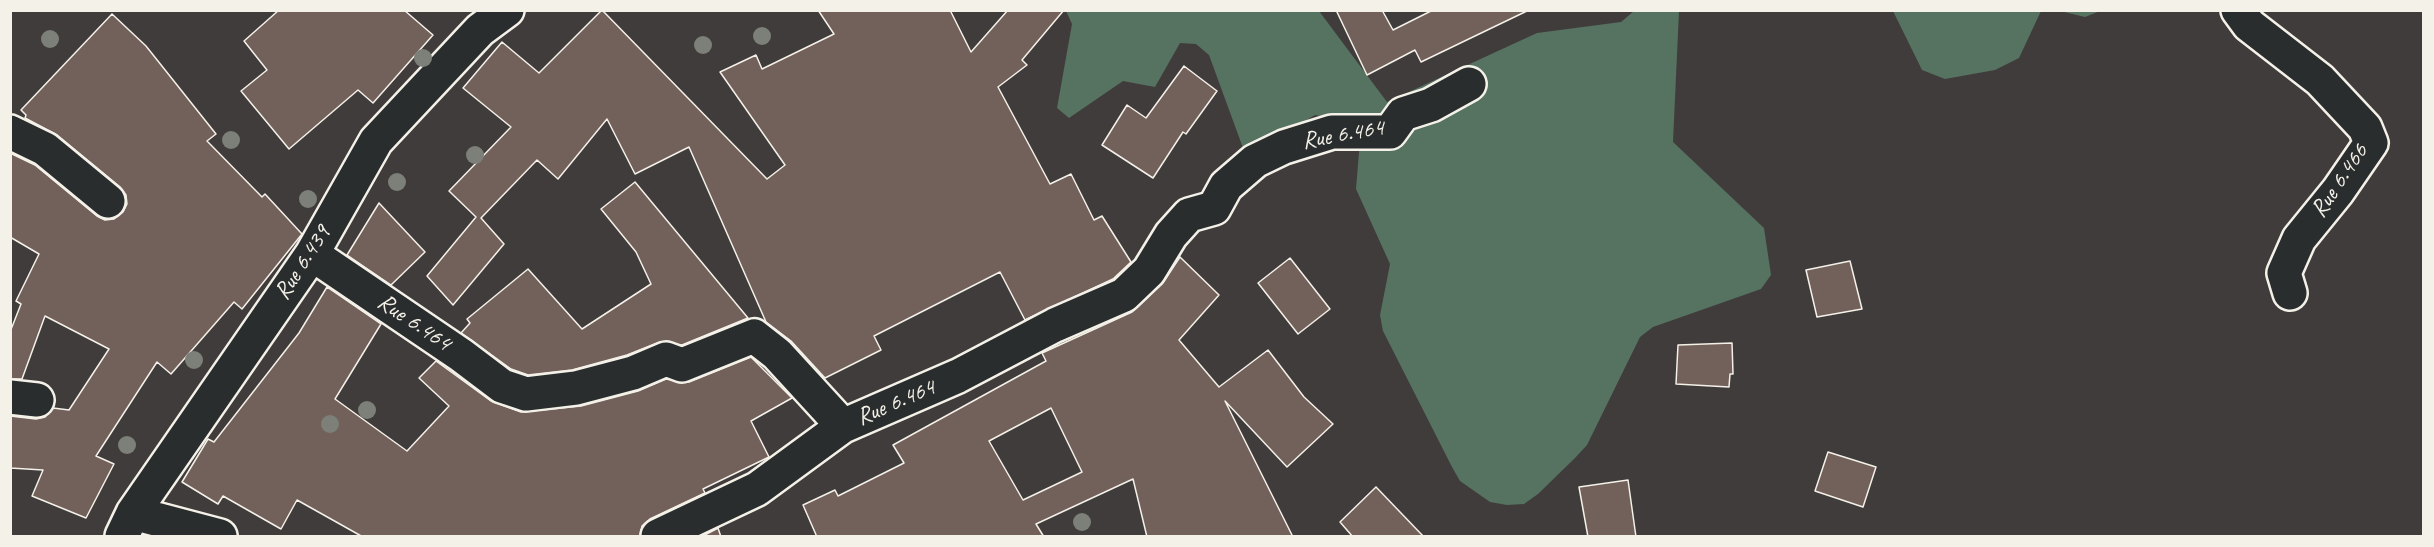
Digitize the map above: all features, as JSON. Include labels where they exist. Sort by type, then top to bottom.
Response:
[{"type":"street","name":"Rue 6.439","points":[[127,525],[312,254],[375,141],[480,30],[507,10]]},
{"type":"street","name":"Rue 6.466","points":[[2238,10],[2249,25],[2320,80],[2365,128],[2371,143],[2338,191],[2299,239],[2284,273],[2290,294]]},
{"type":"street","name":"Rue 6.464","points":[[312,254],[461,355],[502,386],[526,394],[576,388],[633,373],[666,359],[682,365],[754,336],[777,354],[843,426],[958,376],[1055,326],[1124,295],[1149,271],[1171,235],[1189,215],[1214,208],[1226,186],[1255,160],[1284,147],[1332,132],[1390,132],[1403,114],[1431,105],[1469,84]]},
{"type":"street","points":[[10,132],[45,149],[108,201]]},
{"type":"street","points":[[658,537],[757,489],[843,426]]},
{"type":"street","points":[[127,525],[220,537]]},
{"type":"green space","points":[[2100,10],[2085,17],[2060,11]]},
{"type":"green space","points":[[1066,11],[1319,11],[1387,102],[1537,33],[1621,22],[1634,11],[1679,11],[1673,142],[1764,228],[1771,275],[1761,289],[1653,327],[1640,337],[1587,445],[1538,494],[1524,504],[1507,505],[1490,502],[1460,481],[1383,331],[1380,315],[1390,264],[1356,189],[1360,140],[1364,124],[1315,115],[1259,148],[1243,148],[1209,55],[1196,44],[1180,43],[1155,87],[1123,81],[1069,118],[1057,108],[1072,24]]},
{"type":"green space","points":[[1893,11],[2041,11],[2019,58],[1995,70],[1945,79],[1922,70]]},
{"type":"building","points":[[279,10],[404,10],[433,35],[373,103],[358,90],[289,149],[241,91],[267,70],[244,41]]},
{"type":"building","points":[[602,10],[767,179],[785,165],[720,72],[756,55],[762,69],[834,34],[818,10],[950,10],[971,52],[1008,10],[1064,10],[1022,60],[1027,65],[998,87],[1050,184],[1071,174],[1094,220],[1102,216],[1131,262],[1113,279],[1025,320],[1000,272],[874,336],[881,350],[825,378],[791,341],[766,322],[689,147],[635,174],[607,119],[558,179],[537,160],[481,218],[504,244],[453,305],[427,276],[476,217],[449,191],[511,127],[463,88],[502,42],[539,73]]},
{"type":"building","points":[[1336,10],[1382,10],[1393,30],[1433,10],[1529,10],[1421,62],[1415,50],[1367,75]]},
{"type":"building","points":[[112,14],[146,46],[216,134],[207,141],[262,197],[265,194],[302,234],[242,309],[234,302],[171,374],[157,362],[96,456],[114,464],[86,518],[32,496],[43,470],[10,468],[10,416],[36,419],[45,417],[53,408],[69,410],[109,349],[45,316],[22,379],[10,379],[10,332],[21,304],[16,301],[39,254],[10,237],[10,153],[35,165],[97,216],[105,220],[114,219],[123,212],[127,204],[126,195],[120,187],[57,135],[25,118],[26,115],[21,110]]},
{"type":"building","points":[[1184,66],[1217,91],[1186,134],[1183,132],[1153,178],[1102,145],[1127,105],[1146,118]]},
{"type":"building","points":[[635,182],[748,318],[682,345],[660,342],[627,355],[572,370],[528,375],[511,369],[461,333],[470,323],[467,319],[528,269],[582,329],[651,284],[636,252],[601,209]]},
{"type":"building","points":[[379,203],[425,252],[391,285],[347,255]]},
{"type":"building","points":[[1180,257],[1219,295],[1179,340],[1219,387],[1268,350],[1304,397],[1333,424],[1287,467],[1225,401],[1293,537],[1147,537],[1133,479],[1036,524],[1044,537],[817,537],[803,505],[835,490],[838,496],[904,463],[893,445],[1046,361],[1042,353],[1132,312],[1162,284]],"holes":[[[1051,408],[1082,472],[1023,500],[989,441]]]},
{"type":"building","points":[[1290,258],[1330,309],[1298,334],[1258,283]]},
{"type":"building","points":[[1850,261],[1862,309],[1817,317],[1806,270]]},
{"type":"building","points":[[327,287],[381,324],[335,399],[407,451],[449,406],[419,378],[436,361],[491,401],[521,412],[581,406],[638,391],[666,379],[689,382],[751,357],[792,398],[751,421],[769,457],[703,489],[705,493],[650,519],[642,526],[640,537],[363,537],[297,500],[281,529],[223,496],[218,504],[182,482],[208,439],[214,442],[299,333]]},
{"type":"building","points":[[1732,343],[1733,374],[1730,374],[1729,387],[1676,384],[1678,345]]},
{"type":"building","points":[[1828,452],[1876,467],[1863,507],[1815,491]]},
{"type":"building","points":[[1628,480],[1636,537],[1588,537],[1579,487]]},
{"type":"building","points":[[1376,487],[1424,537],[1353,537],[1340,522]]},
{"type":"building","points":[[718,528],[721,537],[701,537]]}]
